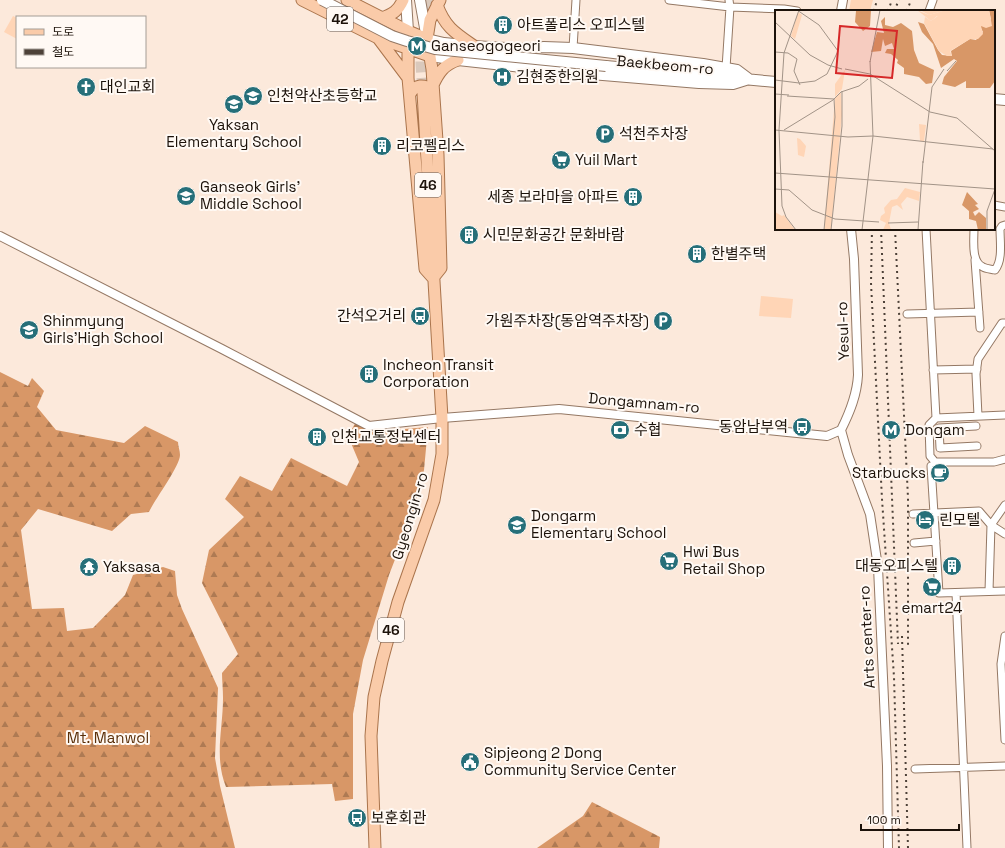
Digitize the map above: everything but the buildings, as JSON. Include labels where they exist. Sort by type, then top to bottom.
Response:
[{"type":"main road","name":"Baekbeom-ro","points":[[302,0],[378,38],[430,56],[567,72],[722,85],[733,84],[749,79]]},
{"type":"main road","name":"Baekbeom-ro","points":[[322,0],[392,36],[406,42],[430,48],[775,82]]},
{"type":"main road","name":"Baekbeom-ro","points":[[347,0],[408,31],[450,44],[521,49],[544,47],[573,48],[726,68],[737,70],[749,79]]},
{"type":"main road","points":[[382,18],[392,15],[404,0]]},
{"type":"main road","points":[[404,0],[408,31],[408,78],[425,269],[433,278]]},
{"type":"main road","points":[[420,0],[427,38]]},
{"type":"main road","points":[[427,38],[430,20],[439,2]]},
{"type":"main road","points":[[439,2],[442,18],[449,28],[474,46]]},
{"type":"main road","points":[[378,38],[408,78]]},
{"type":"main road","name":"Gyeongin-ro","points":[[375,848],[371,736],[374,697],[398,602],[434,500],[442,454],[442,418],[433,278],[430,56],[427,38]]},
{"type":"main road","points":[[410,94],[412,90],[420,86],[425,85],[430,89],[442,68],[458,60]]},
{"type":"main road","points":[[995,99],[1005,100]]},
{"type":"street","points":[[573,48],[576,0]]},
{"type":"street","points":[[669,0],[730,3],[790,10]]},
{"type":"street","points":[[841,10],[842,0]]},
{"type":"street","points":[[929,10],[934,0]]},
{"type":"street","points":[[726,68],[730,3]]},
{"type":"street","points":[[995,205],[1005,207]]},
{"type":"street","points":[[975,258],[979,265],[983,268],[995,270],[998,267],[1000,259],[1000,229],[1005,225]]},
{"type":"street","name":"Yesul-ro","points":[[842,430],[857,389],[858,375],[854,259],[851,230]]},
{"type":"street","points":[[928,230],[930,314],[936,418]]},
{"type":"street","points":[[974,230],[980,328]]},
{"type":"street","name":"Dongamnam-ro","points":[[0,236],[369,426],[442,418],[559,409],[827,436],[842,430]]},
{"type":"street","points":[[907,314],[979,312]]},
{"type":"street","points":[[978,416],[978,359],[1002,323],[1005,323]]},
{"type":"street","points":[[933,370],[977,369]]},
{"type":"street","points":[[1005,415],[936,418],[929,425],[930,456],[935,462],[994,462],[1005,459]]},
{"type":"street","points":[[958,427],[967,417]]},
{"type":"street","points":[[944,461],[943,448],[940,448],[939,428],[976,426]]},
{"type":"street","name":"Arts center-ro","points":[[842,430],[848,455],[870,514],[878,566],[888,774],[888,848]]},
{"type":"street","points":[[943,448],[977,446]]},
{"type":"street","points":[[932,466],[939,593],[1005,591]]},
{"type":"street","points":[[989,592],[990,525],[1005,505]]},
{"type":"street","points":[[913,514],[979,511],[990,525],[1005,534]]},
{"type":"street","points":[[914,543],[936,542]]},
{"type":"street","points":[[956,593],[967,848]]},
{"type":"street","points":[[1005,636],[1003,664],[1005,740]]},
{"type":"street","points":[[915,769],[1005,766]]},
{"type":"green space","name":"Mt. Manwol","points":[[0,372],[28,386],[32,378],[44,391],[37,407],[56,430],[124,443],[145,426],[178,442],[180,455],[179,460],[149,512],[131,514],[112,531],[38,509],[21,530],[32,609],[64,608],[67,631],[93,628],[125,595],[133,575],[163,567],[175,571],[177,595],[182,609],[218,688],[215,758],[235,848],[0,848]]},
{"type":"green space","points":[[357,420],[369,432],[428,427],[424,470],[414,510],[389,575],[363,660],[353,714],[353,799],[335,801],[332,784],[226,787],[220,765],[223,709],[222,673],[238,654],[202,583],[209,550],[244,517],[225,499],[240,476],[272,491],[291,458],[347,486],[359,462],[348,436]]},
{"type":"green space","points":[[592,802],[660,837],[659,848],[537,848],[583,816]]},
{"type":"shaded area","points":[[851,0],[873,0],[870,10],[849,10]]},
{"type":"shaded area","points":[[13,16],[16,18],[16,38],[4,32]]},
{"type":"shaded area","points":[[761,296],[793,299],[791,318],[759,316]]},
{"type":"tunnel","points":[[424,26],[432,0]]},
{"type":"tunnel","points":[[421,45],[423,93]]},
{"type":"railway","points":[[874,10],[877,0]]},
{"type":"railway","points":[[888,10],[892,0]]},
{"type":"railway","points":[[894,10],[899,0]]},
{"type":"railway","points":[[907,10],[911,0]]},
{"type":"railway","points":[[872,230],[871,283],[882,499],[894,677],[899,848]]},
{"type":"railway","points":[[881,230],[898,644]]},
{"type":"railway","points":[[895,230],[908,498],[908,646]]},
{"type":"railway","points":[[902,636],[908,848]]},
{"type":"place","name":"아트폴리스 오피스텔","points":[[503,25]]},
{"type":"place","name":"Ganseogogeori","points":[[417,46]]},
{"type":"place","name":"김현중한의원","points":[[502,77]]},
{"type":"place","name":"대인교회","points":[[86,87]]},
{"type":"place","name":"인천약산초등학교","points":[[253,96]]},
{"type":"place","name":"Yaksan Elementary School","points":[[234,104]]},
{"type":"place","name":"석천주차장","points":[[605,134]]},
{"type":"place","name":"리코펠리스","points":[[382,146]]},
{"type":"place","name":"Yuil Mart","points":[[561,160]]},
{"type":"place","name":"Ganseok Girls’ Middle School","points":[[186,196]]},
{"type":"place","name":"세종 보라마을 아파트","points":[[633,197]]},
{"type":"place","name":"시민문화공간 문화바람","points":[[469,235]]},
{"type":"place","name":"한별주택","points":[[697,254]]},
{"type":"place","name":"간석오거리","points":[[420,316]]},
{"type":"place","name":"가원주차장(동암역주차장)","points":[[663,321]]},
{"type":"place","name":"Shinmyung Girls’High School","points":[[29,330]]},
{"type":"place","name":"Incheon Transit Corporation","points":[[369,374]]},
{"type":"place","name":"동암남부역","points":[[802,427]]},
{"type":"place","name":"수협","points":[[620,430]]},
{"type":"place","name":"Dongam","points":[[891,430]]},
{"type":"place","name":"인천교통정보센터","points":[[317,437]]},
{"type":"place","name":"Starbucks","points":[[940,473]]},
{"type":"place","name":"린모텔","points":[[925,520]]},
{"type":"place","name":"Dongarm Elementary School","points":[[517,525]]},
{"type":"place","name":"Hwi Bus Retail Shop","points":[[669,561]]},
{"type":"place","name":"대동오피스텔","points":[[952,566]]},
{"type":"place","name":"Yaksasa","points":[[89,567]]},
{"type":"place","name":"emart24","points":[[932,587]]},
{"type":"place","name":"Sipjeong 2 Dong Community Service Center","points":[[470,762]]},
{"type":"place","name":"보훈회관","points":[[357,818]]}]
